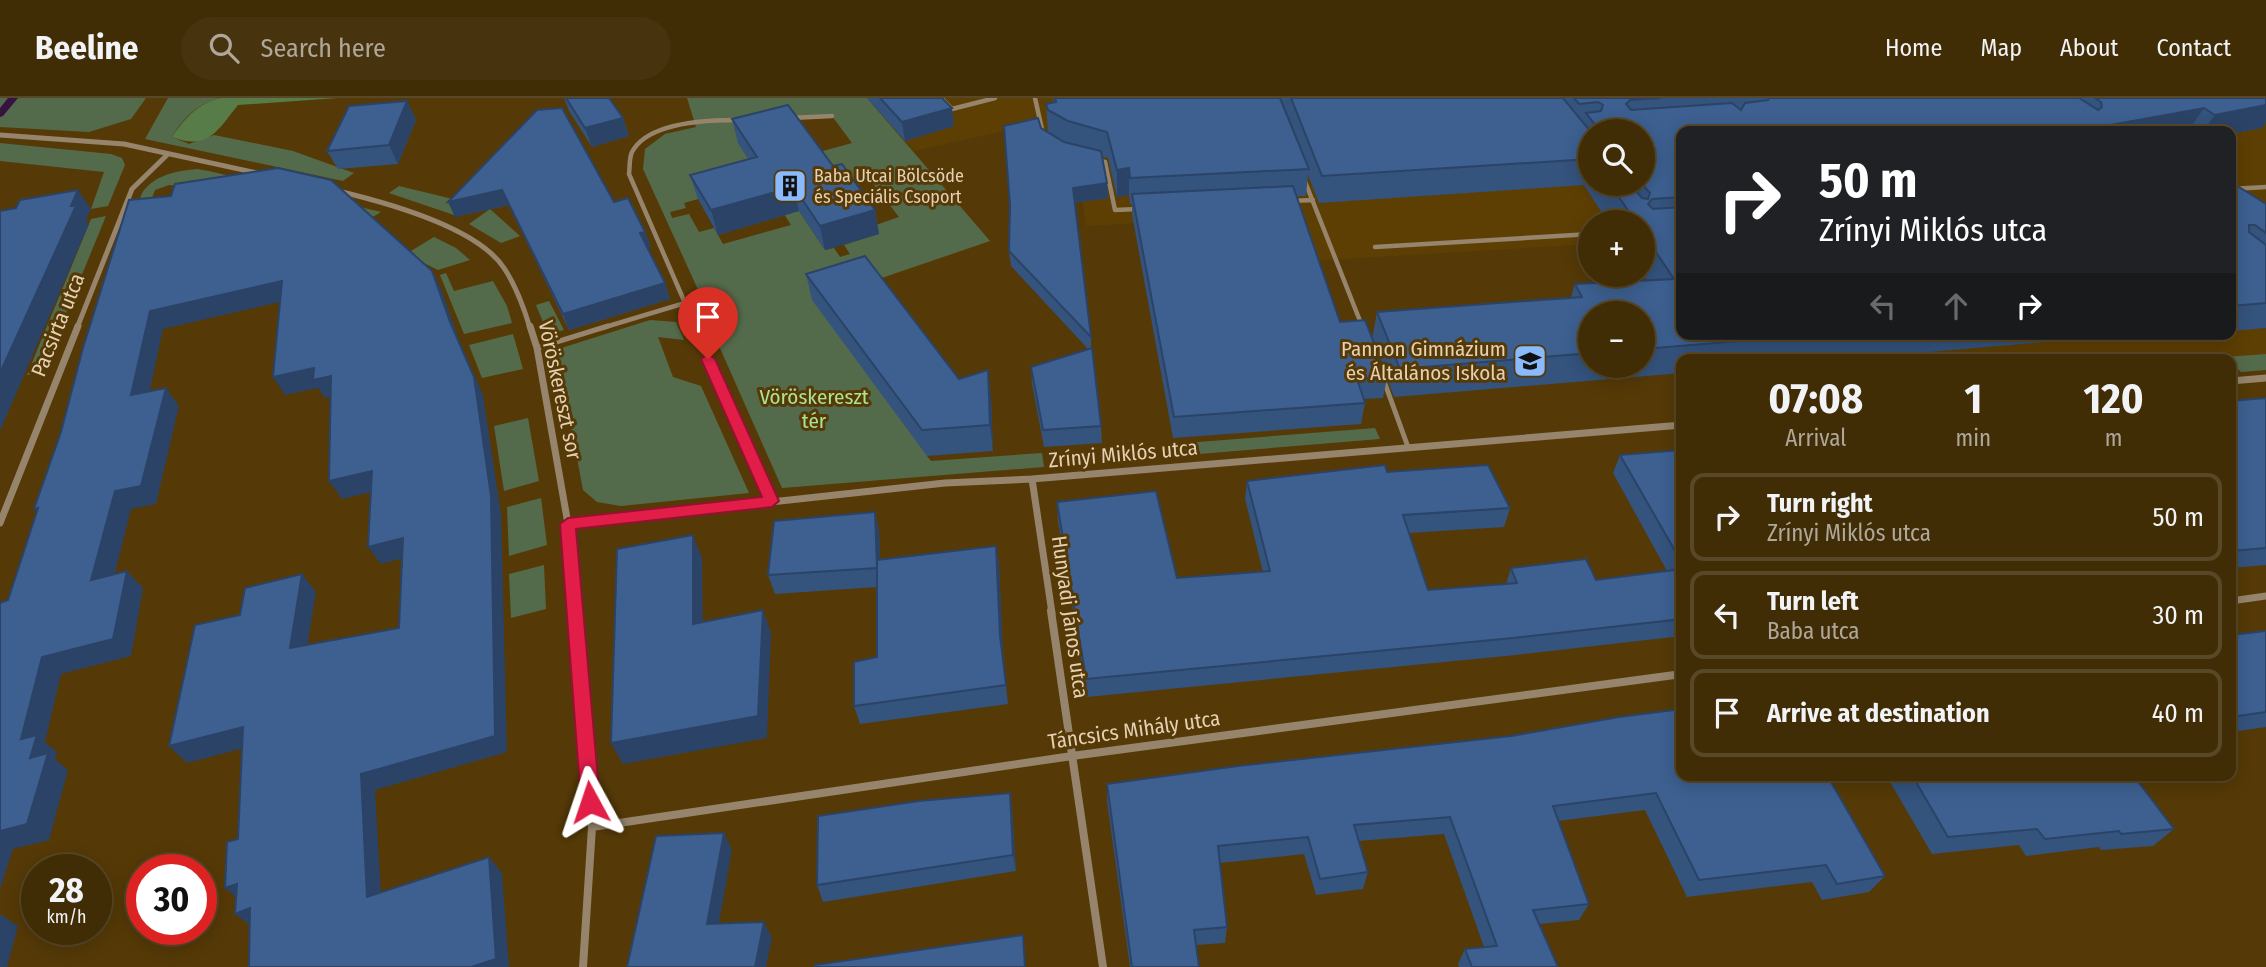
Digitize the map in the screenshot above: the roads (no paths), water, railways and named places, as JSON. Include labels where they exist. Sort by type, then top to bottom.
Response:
[{"type":"street","points":[[0,135],[124,144],[268,176]]},
{"type":"street","name":"Pacsirta utca","points":[[0,523],[132,189],[168,153]]},
{"type":"street","name":"Vöröskereszt sor","points":[[334,190],[425,217],[472,239],[503,266],[523,306],[537,348],[568,524],[593,827],[583,967]]},
{"type":"street","points":[[685,303],[772,501]]},
{"type":"street","points":[[2236,381],[2266,378]]},
{"type":"street","name":"Zrínyi Miklós utca","points":[[568,524],[945,484],[1676,425]]},
{"type":"street","name":"Hunyadi János utca","points":[[1032,479],[1103,967]]},
{"type":"street","points":[[2236,600],[2266,596]]},
{"type":"street","name":"Táncsics Mihály utca","points":[[593,827],[1072,756],[1676,675]]},
{"type":"lane","points":[[941,98],[952,109],[995,98]]},
{"type":"lane","points":[[1035,98],[1045,139]]},
{"type":"lane","points":[[784,118],[832,116]]},
{"type":"lane","points":[[537,348],[685,303],[629,174],[632,151],[643,140],[664,129],[696,120],[740,120]]},
{"type":"lane","points":[[1093,159],[1105,162],[1115,210],[1141,209]]},
{"type":"lane","points":[[1303,175],[1366,335]]},
{"type":"lane","points":[[2236,189],[2266,187]]},
{"type":"lane","points":[[1286,202],[1313,200]]},
{"type":"lane","points":[[1375,247],[1578,235]]},
{"type":"lane","points":[[1380,372],[1408,447]]},
{"type":"waterway","points":[[0,114],[13,98]]},
{"type":"place","name":"Baba Utcai Bölcsöde és Speciális Csoport","points":[[790,186]]},
{"type":"place","name":"Pannon Gimnázium és Általános Iskola","points":[[1530,361]]},
{"type":"park label","name":"Vöröskereszt tér","points":[[814,409]]}]
